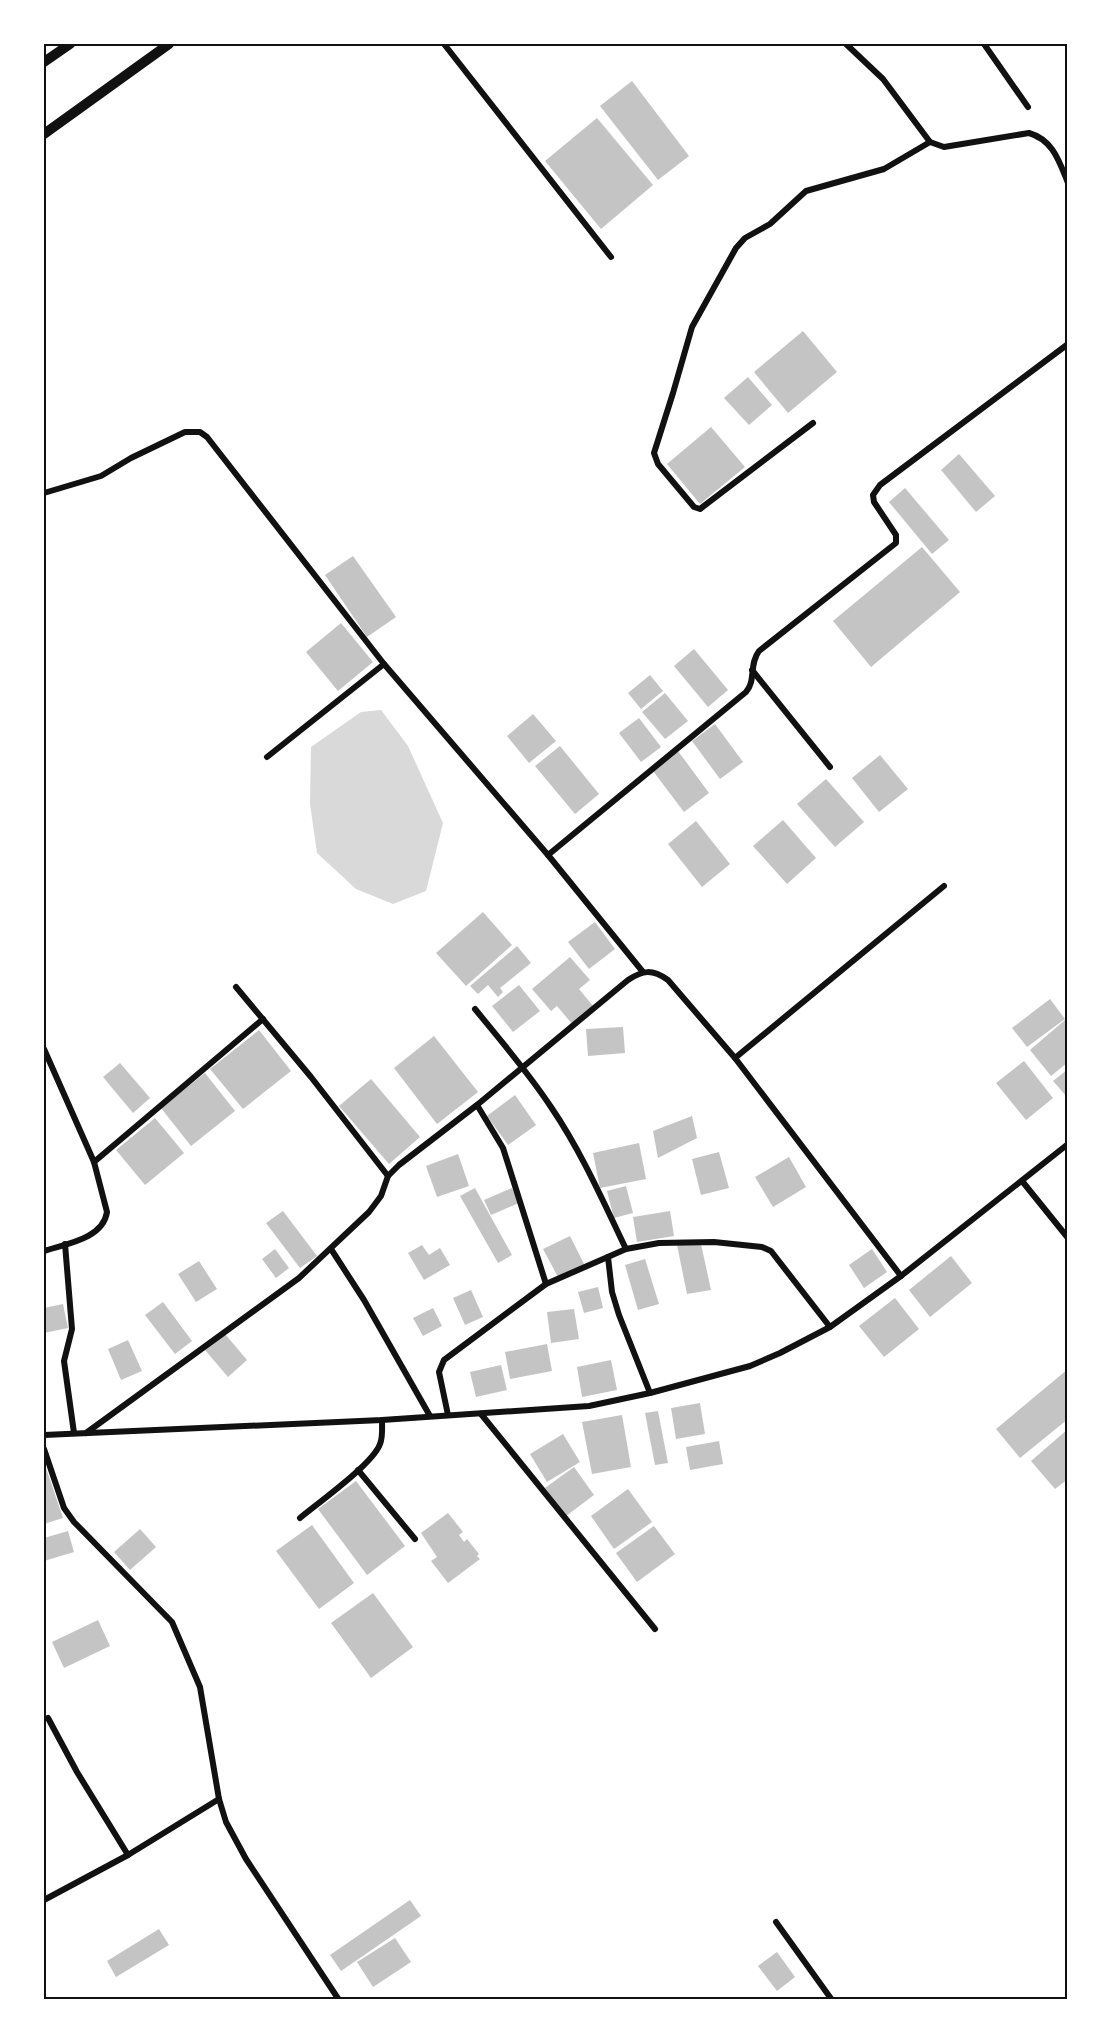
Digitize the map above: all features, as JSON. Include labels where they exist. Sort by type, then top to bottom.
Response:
[{"type":"street","points":[[44,62],[70,44]]},
{"type":"street","points":[[44,134],[170,44]]},
{"type":"street","points":[[444,44],[611,257]]},
{"type":"street","points":[[846,44],[883,80],[930,142],[944,147],[1029,133],[1040,136],[1055,151],[1068,183]]},
{"type":"street","points":[[984,44],[1028,107]]},
{"type":"street","points":[[813,423],[700,509],[694,507],[658,464],[654,453],[674,393],[692,327],[736,248],[746,238],[770,224],[806,191],[885,169],[930,142]]},
{"type":"street","points":[[549,855],[746,692],[752,685],[752,670],[759,651],[896,543],[896,535],[874,502],[873,495],[880,485],[1068,344]]},
{"type":"street","points":[[44,493],[89,481],[185,432],[200,432],[207,436],[384,664],[549,855],[643,972]]},
{"type":"street","points":[[267,756],[384,664]]},
{"type":"street","points":[[752,670],[830,767]]},
{"type":"street","points":[[735,1058],[944,886]]},
{"type":"street","points":[[86,1433],[299,1278],[374,1206],[381,1197],[388,1176],[628,980],[643,972],[658,973],[668,980],[735,1058],[901,1276]]},
{"type":"street","points":[[236,987],[311,1077],[388,1176]]},
{"type":"street","points":[[475,1009],[524,1067],[568,1134],[626,1249]]},
{"type":"street","points":[[94,1162],[263,1019]]},
{"type":"street","points":[[44,1049],[94,1162],[107,1212],[106,1219],[87,1237],[44,1251]]},
{"type":"street","points":[[477,1105],[503,1148],[546,1284]]},
{"type":"street","points":[[44,1435],[382,1420],[589,1406],[650,1393],[750,1366],[830,1326],[901,1276],[1068,1144]]},
{"type":"street","points":[[1022,1180],[1068,1238]]},
{"type":"street","points":[[448,1415],[439,1372],[444,1360],[546,1284],[626,1249],[659,1243],[714,1242],[762,1247],[778,1257],[830,1326]]},
{"type":"street","points":[[65,1244],[72,1322],[64,1361],[74,1433]]},
{"type":"street","points":[[331,1249],[364,1300],[430,1416]]},
{"type":"street","points":[[608,1257],[612,1292],[619,1315],[650,1393]]},
{"type":"street","points":[[481,1414],[655,1629]]},
{"type":"street","points":[[300,1518],[358,1470],[377,1451],[381,1442],[382,1420]]},
{"type":"street","points":[[44,1449],[64,1508],[74,1522],[172,1622],[200,1687],[219,1799],[226,1822],[240,1850],[339,2000]]},
{"type":"street","points":[[358,1470],[415,1539]]},
{"type":"street","points":[[48,1718],[76,1772],[128,1854]]},
{"type":"street","points":[[44,1900],[128,1854],[219,1799]]},
{"type":"street","points":[[776,1922],[832,2000]]},
{"type":"shaded area","points":[[381,710],[408,746],[443,823],[426,891],[393,904],[356,889],[317,853],[310,804],[311,747],[361,712]]},
{"type":"building","points":[[632,81],[689,156],[658,180],[600,106]]},
{"type":"building","points":[[597,118],[653,185],[601,229],[545,161]]},
{"type":"building","points":[[803,331],[837,372],[788,413],[754,372]]},
{"type":"building","points":[[748,377],[772,405],[749,425],[724,398]]},
{"type":"building","points":[[711,427],[745,467],[700,504],[667,464]]},
{"type":"building","points":[[959,454],[995,496],[976,512],[941,470]]},
{"type":"building","points":[[905,488],[949,540],[932,554],[889,502]]},
{"type":"building","points":[[922,547],[960,592],[871,667],[833,621]]},
{"type":"building","points":[[353,556],[396,617],[367,637],[325,575]]},
{"type":"building","points":[[341,623],[373,662],[338,691],[306,652]]},
{"type":"building","points":[[694,649],[728,690],[708,707],[674,666]]},
{"type":"building","points":[[650,675],[663,691],[641,709],[628,693]]},
{"type":"building","points":[[665,693],[688,721],[665,739],[642,712]]},
{"type":"building","points":[[533,714],[556,741],[529,763],[507,736]]},
{"type":"building","points":[[639,718],[661,747],[641,762],[619,733]]},
{"type":"building","points":[[715,724],[743,762],[720,779],[692,741]]},
{"type":"building","points":[[560,746],[599,794],[575,814],[535,766]]},
{"type":"building","points":[[678,751],[709,793],[684,812],[653,771]]},
{"type":"building","points":[[880,755],[908,789],[879,812],[852,778]]},
{"type":"building","points":[[826,779],[864,822],[835,847],[797,804]]},
{"type":"building","points":[[783,820],[816,858],[787,884],[753,846]]},
{"type":"building","points":[[696,821],[730,864],[702,887],[668,844]]},
{"type":"building","points":[[483,912],[512,945],[466,986],[436,953]]},
{"type":"building","points":[[595,922],[615,949],[589,969],[568,942]]},
{"type":"building","points":[[517,946],[531,963],[500,988],[503,992],[498,997],[488,985],[478,994],[470,986]]},
{"type":"building","points":[[570,957],[590,980],[579,989],[593,1006],[572,1024],[557,1006],[551,1011],[532,989]]},
{"type":"building","points":[[519,985],[540,1011],[513,1032],[492,1006]]},
{"type":"building","points":[[1050,999],[1065,1019],[1027,1047],[1012,1028]]},
{"type":"building","points":[[1065,1020],[1068,1023],[1068,1062],[1051,1076],[1030,1050]]},
{"type":"building","points":[[623,1027],[625,1053],[588,1056],[586,1029]]},
{"type":"building","points":[[259,1030],[291,1071],[243,1109],[210,1069]]},
{"type":"building","points":[[434,1036],[478,1092],[437,1124],[394,1068]]},
{"type":"building","points":[[1024,1061],[1053,1098],[1026,1120],[996,1083]]},
{"type":"building","points":[[120,1063],[150,1098],[133,1113],[103,1077]]},
{"type":"building","points":[[1068,1069],[1068,1098],[1053,1081]]},
{"type":"building","points":[[205,1073],[235,1111],[191,1146],[161,1108]]},
{"type":"building","points":[[371,1079],[420,1137],[389,1164],[339,1106]]},
{"type":"building","points":[[515,1095],[536,1125],[508,1145],[487,1116]]},
{"type":"building","points":[[692,1116],[697,1138],[658,1158],[653,1131]]},
{"type":"building","points":[[155,1118],[184,1153],[145,1185],[116,1150]]},
{"type":"building","points":[[639,1143],[646,1179],[600,1188],[593,1153]]},
{"type":"building","points":[[719,1152],[729,1188],[701,1195],[692,1159]]},
{"type":"building","points":[[458,1154],[469,1186],[437,1197],[426,1166]]},
{"type":"building","points":[[789,1157],[806,1187],[773,1207],[755,1177]]},
{"type":"building","points":[[626,1186],[633,1213],[614,1218],[607,1191]]},
{"type":"building","points":[[475,1188],[512,1255],[498,1263],[460,1196]]},
{"type":"building","points":[[512,1188],[519,1203],[491,1215],[484,1200]]},
{"type":"building","points":[[283,1211],[317,1256],[300,1268],[266,1223]]},
{"type":"building","points":[[670,1211],[674,1236],[637,1242],[633,1217]]},
{"type":"building","points":[[570,1236],[585,1266],[558,1277],[543,1249]]},
{"type":"building","points":[[701,1244],[711,1290],[687,1294],[677,1245]]},
{"type":"building","points":[[422,1245],[429,1255],[440,1248],[450,1265],[424,1280],[408,1253]]},
{"type":"building","points":[[275,1249],[289,1268],[276,1278],[262,1259]]},
{"type":"building","points":[[872,1249],[887,1272],[864,1288],[849,1265]]},
{"type":"building","points":[[951,1256],[972,1283],[930,1317],[909,1290]]},
{"type":"building","points":[[645,1259],[659,1304],[638,1310],[625,1265]]},
{"type":"building","points":[[199,1261],[217,1289],[196,1302],[178,1274]]},
{"type":"building","points":[[598,1287],[603,1308],[584,1313],[578,1292]]},
{"type":"building","points":[[471,1290],[483,1317],[465,1325],[453,1298]]},
{"type":"building","points":[[895,1298],[919,1329],[884,1357],[859,1326]]},
{"type":"building","points":[[163,1302],[192,1341],[175,1354],[145,1315]]},
{"type":"building","points":[[63,1304],[68,1328],[44,1333],[44,1308]]},
{"type":"building","points":[[433,1308],[442,1326],[423,1336],[413,1318]]},
{"type":"building","points":[[574,1309],[579,1339],[551,1343],[547,1312]]},
{"type":"building","points":[[225,1334],[247,1360],[228,1377],[205,1350]]},
{"type":"building","points":[[128,1340],[142,1371],[121,1380],[108,1349]]},
{"type":"building","points":[[547,1344],[552,1371],[510,1379],[505,1352]]},
{"type":"building","points":[[611,1360],[617,1390],[582,1397],[577,1367]]},
{"type":"building","points":[[501,1365],[507,1390],[476,1397],[470,1372]]},
{"type":"building","points":[[1068,1369],[1068,1419],[1020,1458],[996,1429]]},
{"type":"building","points":[[700,1403],[705,1434],[676,1439],[671,1408]]},
{"type":"building","points":[[658,1411],[668,1463],[655,1465],[645,1413]]},
{"type":"building","points":[[622,1415],[631,1467],[592,1474],[582,1422]]},
{"type":"building","points":[[1068,1429],[1068,1479],[1055,1489],[1031,1461]]},
{"type":"building","points":[[563,1434],[580,1462],[547,1482],[530,1454]]},
{"type":"building","points":[[719,1441],[723,1464],[690,1470],[686,1447]]},
{"type":"building","points":[[44,1462],[63,1518],[44,1524]]},
{"type":"building","points":[[574,1467],[594,1495],[566,1516],[545,1488]]},
{"type":"building","points":[[356,1481],[405,1546],[367,1575],[318,1509]]},
{"type":"building","points":[[628,1489],[652,1522],[614,1549],[591,1516]]},
{"type":"building","points":[[448,1513],[463,1532],[459,1535],[464,1542],[467,1539],[479,1554],[477,1556],[480,1559],[448,1583],[431,1561],[437,1557],[421,1533]]},
{"type":"building","points":[[312,1525],[354,1583],[319,1609],[276,1551]]},
{"type":"building","points":[[654,1526],[675,1554],[637,1582],[616,1553]]},
{"type":"building","points":[[140,1529],[156,1547],[130,1570],[114,1552]]},
{"type":"building","points":[[68,1531],[74,1552],[44,1561],[44,1538]]},
{"type":"building","points":[[373,1593],[413,1647],[371,1678],[331,1623]]},
{"type":"building","points":[[98,1620],[110,1646],[64,1668],[52,1642]]},
{"type":"building","points":[[410,1900],[421,1916],[341,1971],[330,1955]]},
{"type":"building","points":[[159,1929],[169,1945],[116,1977],[107,1961]]},
{"type":"building","points":[[395,1938],[411,1962],[373,1987],[357,1962]]},
{"type":"building","points":[[777,1952],[795,1977],[777,1991],[758,1966]]}]
